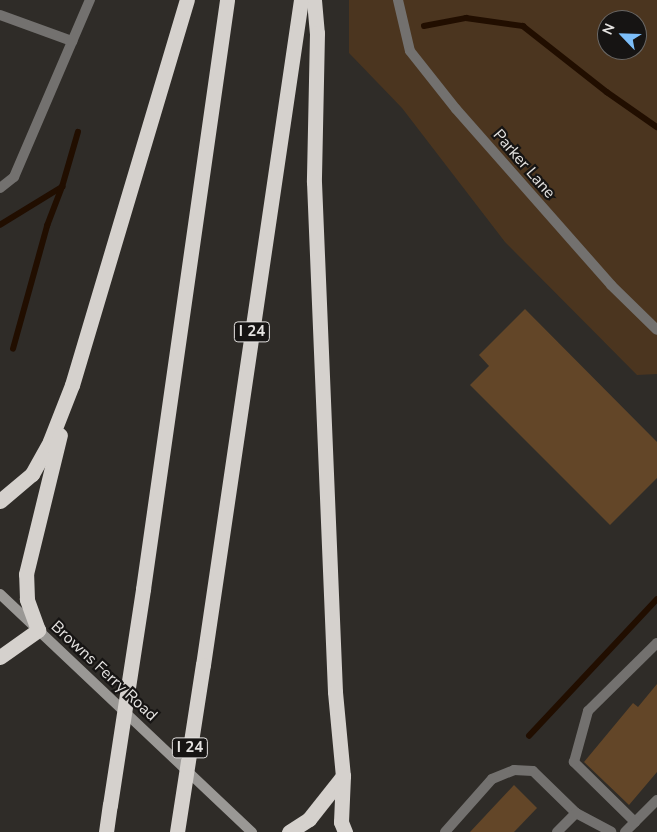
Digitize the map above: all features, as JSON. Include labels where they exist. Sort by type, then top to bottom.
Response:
[{"type":"highway","points":[[0,657],[38,630],[27,599],[26,574],[72,385],[186,0]]},
{"type":"highway","points":[[106,832],[227,0]]},
{"type":"highway","name":"I 24","points":[[177,832],[301,0]]},
{"type":"highway","points":[[314,0],[317,33],[314,182],[335,682],[342,776],[341,822],[345,832]]},
{"type":"highway","points":[[0,501],[32,474],[50,441],[72,385]]},
{"type":"highway","points":[[289,832],[309,818],[342,776]]},
{"type":"street","points":[[0,188],[14,177],[90,0]]},
{"type":"street","name":"Parker Lane","points":[[398,0],[410,51],[450,101],[611,284],[657,330]]},
{"type":"street","points":[[0,15],[72,41]]},
{"type":"street","name":"Browns Ferry Road","points":[[0,594],[252,832]]},
{"type":"street","points":[[635,822],[574,762],[588,711],[657,643]]},
{"type":"street","points":[[445,832],[492,779],[514,770],[533,771],[576,813],[610,832]]},
{"type":"street","points":[[625,832],[657,800]]},
{"type":"street","points":[[557,832],[576,813]]},
{"type":"shaded area","points":[[349,0],[657,0],[657,374],[637,375],[505,242],[402,108],[349,53]]},
{"type":"building","points":[[525,309],[657,442],[657,478],[610,525],[470,385],[489,366],[479,355]]},
{"type":"building","points":[[657,684],[657,772],[629,805],[584,762],[633,703],[638,707]]},
{"type":"building","points":[[514,785],[537,808],[514,832],[470,832]]},
{"type":"waterway","points":[[424,26],[466,18],[523,26],[607,92],[657,127]]},
{"type":"waterway","points":[[0,225],[62,187],[78,132]]},
{"type":"waterway","points":[[13,349],[47,226],[62,187]]},
{"type":"waterway","points":[[529,736],[657,599]]}]
